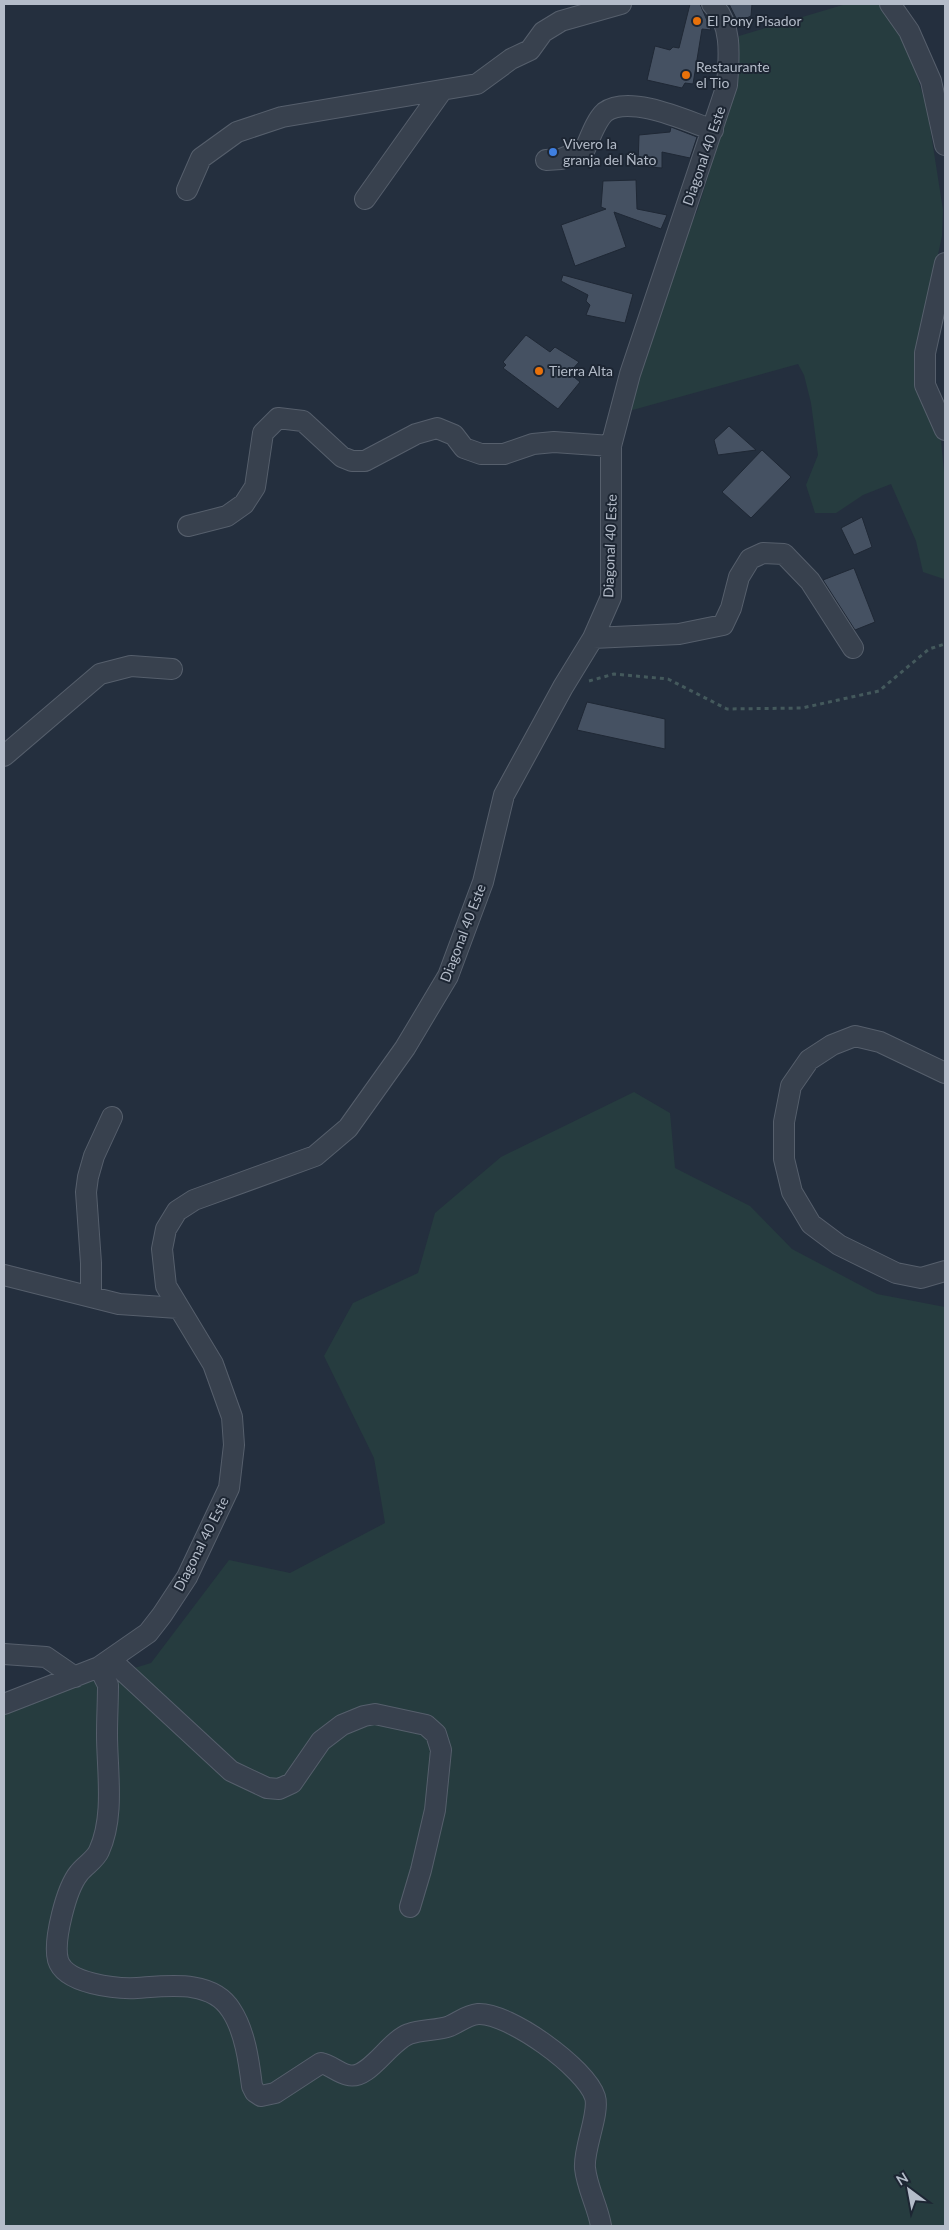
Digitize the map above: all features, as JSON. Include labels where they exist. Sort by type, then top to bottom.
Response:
[{"type":"street","points":[[187,190],[201,158],[237,132],[282,117],[441,92],[477,84],[511,59],[530,50],[542,32],[561,21],[621,4]]},
{"type":"street","name":"Diagonal 40 Este","points":[[4,1704],[105,1663],[148,1633],[187,1577],[229,1488],[234,1445],[232,1417],[213,1364],[166,1286],[162,1249],[166,1229],[177,1211],[194,1200],[315,1156],[348,1128],[405,1048],[448,976],[483,882],[504,795],[593,638],[611,597],[611,446],[630,374],[727,85],[730,44],[719,10],[712,4]]},
{"type":"street","points":[[890,4],[909,31],[931,81],[945,145]]},
{"type":"street","points":[[365,198],[441,92]]},
{"type":"street","points":[[546,160],[561,159],[586,150],[604,113],[614,108],[628,106],[654,109],[713,130]]},
{"type":"street","points":[[945,262],[925,352],[925,385],[945,430]]},
{"type":"street","points":[[188,526],[227,516],[244,504],[255,487],[263,433],[278,418],[303,421],[342,457],[352,461],[365,461],[416,434],[437,428],[454,436],[464,448],[481,454],[504,454],[533,444],[554,442],[611,446]]},
{"type":"street","points":[[593,638],[679,634],[723,625],[731,608],[739,578],[750,559],[763,553],[784,554],[810,581],[853,648]]},
{"type":"street","points":[[4,756],[100,674],[131,666],[172,669]]},
{"type":"street","points":[[945,1073],[880,1042],[855,1036],[832,1045],[809,1060],[791,1086],[784,1131],[784,1159],[792,1192],[811,1224],[838,1245],[896,1273],[921,1278],[945,1271]]},
{"type":"street","points":[[91,1297],[91,1263],[86,1192],[94,1156],[112,1117]]},
{"type":"street","points":[[4,1275],[119,1304],[178,1308]]},
{"type":"street","points":[[4,1654],[46,1658],[75,1676]]},
{"type":"street","points":[[105,1663],[231,1771],[266,1788],[278,1789],[292,1783],[321,1741],[331,1732],[352,1720],[375,1714],[419,1723],[431,1729],[440,1741],[441,1750],[435,1810],[410,1907]]},
{"type":"street","points":[[105,1663],[108,1685],[108,1807],[106,1831],[98,1852],[78,1873],[67,1900],[59,1928],[58,1961],[62,1967],[69,1974],[87,1982],[136,1988],[156,1985],[182,1986],[220,1997],[231,2010],[240,2030],[252,2086],[254,2092],[261,2096],[274,2093],[320,2063],[327,2064],[349,2076],[364,2072],[393,2044],[408,2034],[448,2027],[477,2014],[488,2015],[512,2023],[548,2046],[583,2076],[596,2099],[585,2167],[601,2226]]},
{"type":"path","points":[[564,687],[614,674],[668,679],[727,709],[802,708],[879,691],[929,649],[945,644]]},
{"type":"green space","points":[[846,4],[879,4],[906,42],[927,108],[943,210],[942,236],[914,365],[927,411],[940,430],[945,482],[944,579],[923,572],[916,541],[891,484],[863,495],[836,513],[815,513],[806,485],[818,455],[811,403],[804,375],[798,364],[629,411],[685,239],[698,209],[738,79],[735,75],[739,36]]},
{"type":"green space","points":[[634,1092],[670,1113],[675,1168],[750,1206],[792,1249],[877,1294],[945,1307],[945,2226],[4,2226],[4,1713],[54,1692],[151,1663],[229,1560],[290,1573],[385,1523],[374,1458],[324,1356],[353,1303],[418,1273],[435,1213],[501,1157]]},
{"type":"building","points":[[690,4],[700,4],[711,30],[702,29],[693,84],[685,83],[682,88],[647,80],[655,46],[670,50],[673,47],[679,48]]},
{"type":"building","points":[[729,4],[752,4],[751,16],[738,22]]},
{"type":"building","points":[[671,127],[697,137],[690,158],[662,152],[662,168],[638,166],[639,135],[670,132]]},
{"type":"building","points":[[636,180],[637,209],[667,215],[661,229],[614,212],[626,247],[575,266],[561,225],[606,209],[601,207],[603,181]]},
{"type":"building","points":[[563,275],[633,294],[625,323],[586,315],[590,305],[586,301],[588,295],[561,281]]},
{"type":"building","name":"Tierra Alta","points":[[526,335],[550,352],[555,347],[579,362],[569,373],[580,382],[558,409],[503,368],[506,365],[503,362]]},
{"type":"building","points":[[729,426],[756,450],[718,455],[714,440]]},
{"type":"building","points":[[762,450],[791,477],[751,518],[722,492]]},
{"type":"building","points":[[862,517],[872,547],[854,555],[841,528]]},
{"type":"building","points":[[854,568],[875,622],[855,630],[823,580]]},
{"type":"building","points":[[587,702],[665,719],[665,749],[577,730]]},
{"type":"place","name":"El Pony Pisador","points":[[697,21]]},
{"type":"place","name":"Restaurante el Tio","points":[[686,75]]},
{"type":"place","name":"Vivero la granja del Ñato","points":[[553,152]]},
{"type":"place","name":"Tierra Alta","points":[[539,371]]}]
